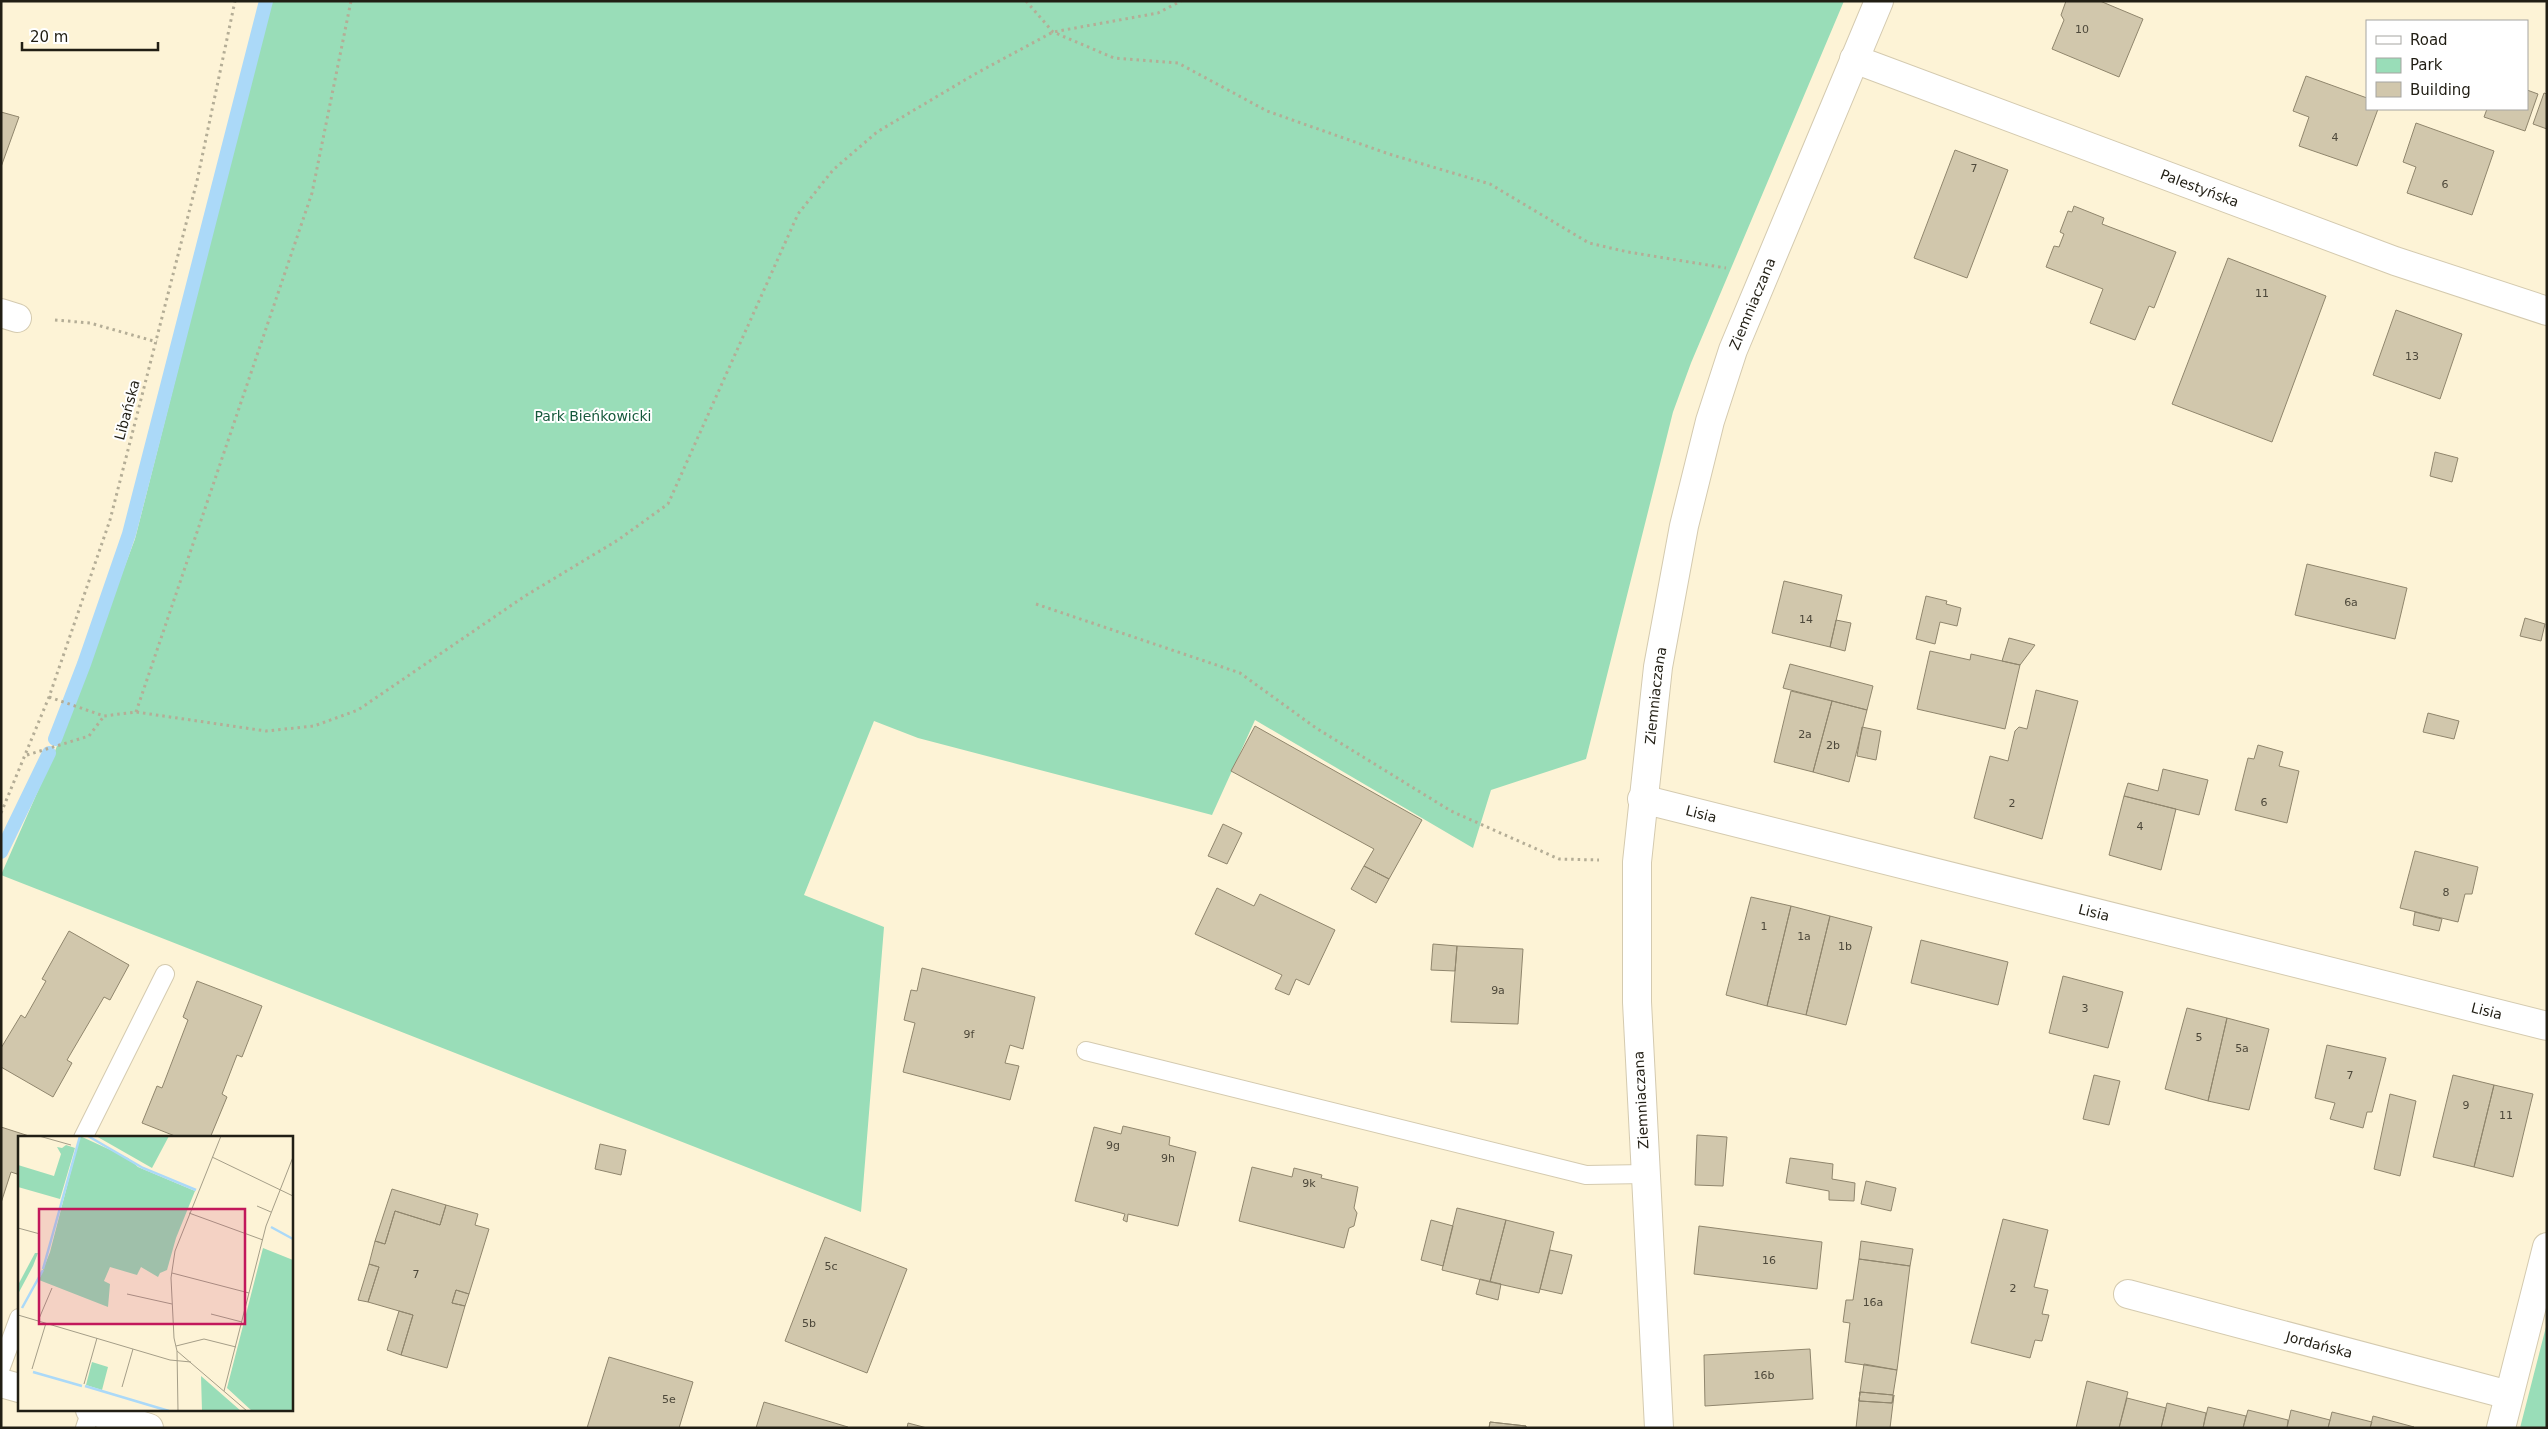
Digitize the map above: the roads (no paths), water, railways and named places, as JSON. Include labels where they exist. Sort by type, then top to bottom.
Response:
[{"type":"street","name":"Ziemniaczana","points":[[1659,1428],[1637,1002],[1637,862],[1642,799],[1658,667],[1684,526],[1710,421],[1733,350],[1879,1]]},
{"type":"street","name":"Palestyńska","points":[[1854,59],[2395,261],[2547,311]]},
{"type":"street","name":"Lisia","points":[[1642,799],[2547,1026]]},
{"type":"street","points":[[2501,1428],[2547,1247]]},
{"type":"street","name":"Jordańska","points":[[2128,1294],[2509,1395]]},
{"type":"street","points":[[1,1382],[18,1388]]},
{"type":"street","points":[[97,1412],[150,1428]]},
{"type":"lane","points":[[84,1136],[165,974]]},
{"type":"lane","points":[[1086,1051],[1586,1175],[1645,1174]]},
{"type":"lane","points":[[1,1367],[18,1321]]},
{"type":"lane","points":[[85,1428],[89,1412]]},
{"type":"waterway","points":[[55,739],[84,664],[129,534],[266,1]]},
{"type":"waterway","points":[[1,852],[49,753]]},
{"type":"park label","name":"Park Bieńkowicki","points":[[593,416]]}]
